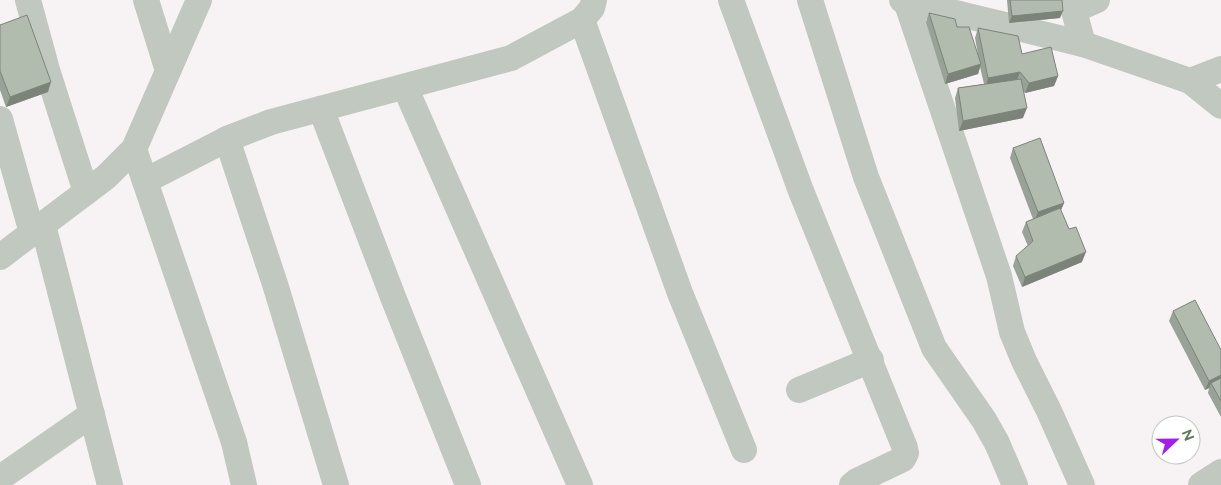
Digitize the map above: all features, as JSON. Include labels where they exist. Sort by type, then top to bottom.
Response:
[{"type":"street","points":[[28,0],[47,70],[86,192]]},
{"type":"street","points":[[146,0],[168,71]]},
{"type":"street","points":[[0,256],[106,177],[134,149],[199,0]]},
{"type":"street","points":[[731,0],[801,191],[871,360],[906,453],[903,458],[895,463],[852,485]]},
{"type":"street","points":[[810,0],[866,177],[934,348],[984,420],[997,443],[1015,485]]},
{"type":"street","points":[[904,0],[1083,44],[1190,81],[1221,106]]},
{"type":"street","points":[[904,0],[999,276],[1012,332],[1024,362],[1049,411],[1082,485]]},
{"type":"street","points":[[1083,44],[1072,5],[1098,0]]},
{"type":"street","points":[[145,181],[227,140],[271,122],[511,58],[588,10],[680,293],[744,450]]},
{"type":"street","points":[[1190,81],[1221,69]]},
{"type":"street","points":[[406,87],[580,485]]},
{"type":"street","points":[[322,109],[393,297],[468,485]]},
{"type":"street","points":[[0,119],[37,229],[92,414],[110,485]]},
{"type":"street","points":[[227,140],[275,284],[336,485]]},
{"type":"street","points":[[134,149],[234,442],[244,485]]},
{"type":"street","points":[[799,390],[871,360]]},
{"type":"street","points":[[16,476],[92,414]]},
{"type":"street","points":[[1201,485],[1221,472]]},
{"type":"building","points":[[1010,0],[1062,0],[1063,11],[1012,16]]},
{"type":"building","points":[[929,13],[955,19],[957,27],[969,27],[981,64],[948,74]]},
{"type":"building","points":[[27,15],[51,82],[10,97],[0,71],[0,25]]},
{"type":"building","points":[[978,28],[1018,36],[1022,54],[1051,47],[1058,76],[1029,83],[1020,72],[988,78]]},
{"type":"building","points":[[1021,79],[1027,108],[963,121],[958,88]]},
{"type":"building","points":[[1040,138],[1064,203],[1038,212],[1013,148]]},
{"type":"building","points":[[1060,208],[1069,229],[1076,227],[1086,252],[1025,277],[1016,256],[1033,241],[1026,222]]},
{"type":"building","points":[[1195,300],[1221,350],[1221,375],[1209,381],[1173,311]]},
{"type":"building","points":[[1221,378],[1221,401],[1211,383]]}]
